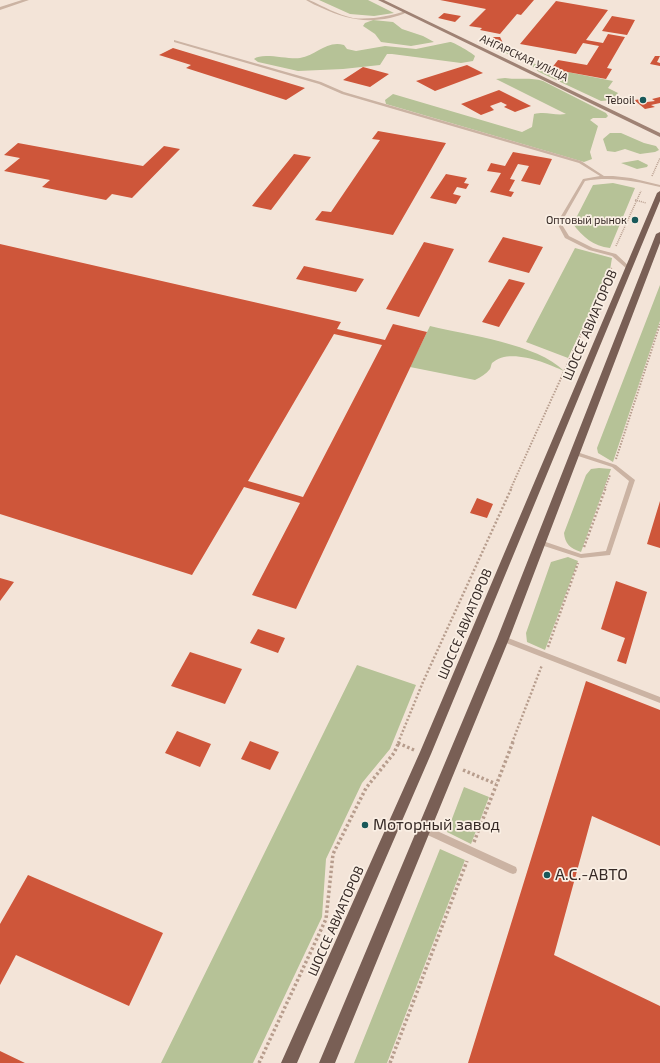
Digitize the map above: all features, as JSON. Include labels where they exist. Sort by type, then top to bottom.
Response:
[{"type":"main road","name":"АНГАРСКАЯ УЛИЦА","points":[[380,0],[660,135]]},
{"type":"main road","name":"ШОССЕ АВИАТОРОВ","points":[[289,1063],[425,754],[660,194]]},
{"type":"main road","points":[[327,1063],[503,639],[660,234]]},
{"type":"street","points":[[0,9],[27,0]]},
{"type":"lane","points":[[307,0],[347,17],[355,18],[393,17],[406,12]]},
{"type":"lane","points":[[175,41],[320,83],[350,95],[580,162],[602,176]]},
{"type":"lane","points":[[629,268],[614,255],[591,249],[567,237],[559,223],[584,180],[602,176],[625,177],[660,186]]},
{"type":"lane","points":[[540,542],[581,556],[608,553],[632,480],[614,466],[574,453]]},
{"type":"lane","points":[[503,639],[660,700]]},
{"type":"lane","points":[[424,829],[513,870]]},
{"type":"path","points":[[390,1063],[545,655],[614,466],[660,324]]},
{"type":"path","points":[[259,1063],[326,918],[333,854],[366,788],[394,753],[423,682],[568,362]]},
{"type":"green space","points":[[319,0],[368,0],[394,13],[374,16],[350,14]]},
{"type":"green space","points":[[373,20],[393,22],[402,29],[423,36],[434,42],[411,46],[381,42],[375,34],[363,26],[365,23]]},
{"type":"green space","points":[[450,42],[475,56],[473,61],[461,63],[387,54],[380,65],[343,69],[298,71],[258,62],[254,59],[263,56],[295,58],[306,57],[326,46],[338,44],[344,45],[347,49],[356,51],[385,46],[416,49]]},
{"type":"green space","points":[[495,46],[542,67],[613,81],[608,88],[618,93],[612,100],[601,101],[539,72],[529,64]]},
{"type":"green space","points":[[496,79],[534,79],[543,81],[606,113],[608,116],[606,118],[593,118],[590,120],[598,126],[590,152],[592,159],[584,162],[386,104],[385,100],[393,94],[522,132],[532,127],[534,114],[566,114]]},
{"type":"green space","points":[[610,133],[621,133],[644,143],[656,146],[659,150],[640,154],[625,149],[615,152],[607,151],[603,139]]},
{"type":"green space","points":[[638,160],[648,165],[647,167],[637,169],[621,163]]},
{"type":"green space","points":[[613,183],[635,188],[610,248],[593,243],[573,224],[593,185]]},
{"type":"green space","points":[[575,248],[612,258],[610,270],[568,358],[526,342]]},
{"type":"green space","points":[[660,285],[660,321],[613,462],[598,453],[597,448]]},
{"type":"green space","points":[[430,326],[520,347],[552,362],[564,371],[548,364],[518,356],[499,358],[492,363],[487,372],[475,380],[410,367]]},
{"type":"green space","points":[[591,469],[611,469],[581,552],[569,545],[564,533],[586,475]]},
{"type":"green space","points":[[568,557],[578,561],[545,650],[527,642],[526,633],[551,562]]},
{"type":"green space","points":[[357,665],[416,685],[390,749],[362,783],[326,859],[322,917],[253,1063],[161,1063]]},
{"type":"green space","points":[[464,787],[489,797],[471,844],[447,832]]},
{"type":"green space","points":[[440,849],[465,860],[387,1063],[354,1063]]},
{"type":"building","points":[[440,0],[534,0],[521,15],[517,14],[500,34],[480,30],[482,28],[469,26],[486,9]]},
{"type":"building","points":[[556,1],[608,10],[586,40],[603,43],[608,34],[625,37],[607,68],[612,69],[606,79],[551,69],[558,60],[587,65],[599,46],[583,43],[576,54],[520,44]]},
{"type":"building","points":[[444,13],[461,16],[455,22],[438,18]]},
{"type":"building","points":[[612,16],[635,20],[627,35],[602,31]]},
{"type":"building","points":[[493,37],[500,37],[503,43],[495,43]]},
{"type":"building","points":[[173,48],[305,88],[286,100],[186,68],[191,65],[159,55]]},
{"type":"building","points":[[655,56],[660,56],[657,62],[660,63],[660,66],[650,64]]},
{"type":"building","points":[[467,65],[483,73],[435,91],[416,81]]},
{"type":"building","points":[[363,67],[389,74],[370,87],[343,80]]},
{"type":"building","points":[[499,90],[531,106],[515,112],[504,107],[507,105],[501,102],[490,106],[494,110],[481,115],[461,104]]},
{"type":"building","points":[[660,97],[660,103],[651,105],[655,107],[645,109],[634,100],[643,99],[647,102],[655,101],[652,99]]},
{"type":"building","points":[[378,131],[446,143],[393,235],[315,220],[322,211],[331,212],[380,140],[372,139]]},
{"type":"building","points":[[18,143],[143,166],[164,146],[180,149],[132,198],[112,194],[106,200],[42,187],[50,180],[4,171],[20,158],[4,155]]},
{"type":"building","points":[[513,152],[552,159],[540,185],[521,181],[529,166],[518,164],[510,179],[515,180],[509,191],[514,192],[511,197],[490,192],[501,173],[487,171],[491,163],[505,166]]},
{"type":"building","points":[[294,154],[311,157],[271,210],[252,206]]},
{"type":"building","points":[[446,174],[467,178],[464,183],[469,184],[466,189],[457,187],[453,194],[461,196],[456,204],[430,198]]},
{"type":"building","points":[[503,237],[543,247],[529,273],[488,262]]},
{"type":"building","points":[[424,242],[454,249],[419,317],[386,309]]},
{"type":"building","points":[[0,244],[341,322],[337,329],[385,340],[393,324],[427,332],[296,609],[252,595],[300,503],[244,487],[192,575],[0,514]],"holes":[[[334,334],[382,345],[303,497],[248,481]]]},
{"type":"building","points":[[304,266],[364,279],[356,292],[296,279]]},
{"type":"building","points":[[509,279],[525,283],[499,327],[482,322]]},
{"type":"building","points":[[477,498],[493,504],[487,518],[470,513]]},
{"type":"building","points":[[660,501],[660,548],[647,544]]},
{"type":"building","points":[[0,578],[14,582],[0,601]]},
{"type":"building","points":[[616,581],[647,592],[626,664],[617,661],[625,638],[601,629]]},
{"type":"building","points":[[258,629],[285,638],[278,653],[250,643]]},
{"type":"building","points":[[190,652],[242,669],[225,704],[171,686]]},
{"type":"building","points":[[586,681],[660,710],[660,846],[592,816],[554,955],[660,1006],[660,1063],[468,1063]]},
{"type":"building","points":[[177,731],[211,744],[200,767],[165,753]]},
{"type":"building","points":[[250,741],[279,752],[270,770],[241,759]]},
{"type":"building","points":[[28,875],[163,933],[129,1006],[16,955],[0,985],[0,924]]},
{"type":"building","points":[[0,1051],[25,1063],[0,1063]]},
{"type":"place","name":"Teboil","points":[[643,100]]},
{"type":"place","name":"Оптовый рынок","points":[[635,220]]},
{"type":"place","name":"Моторный завод","points":[[365,825]]},
{"type":"place","name":"А.С.-АВТО","points":[[547,875]]}]
